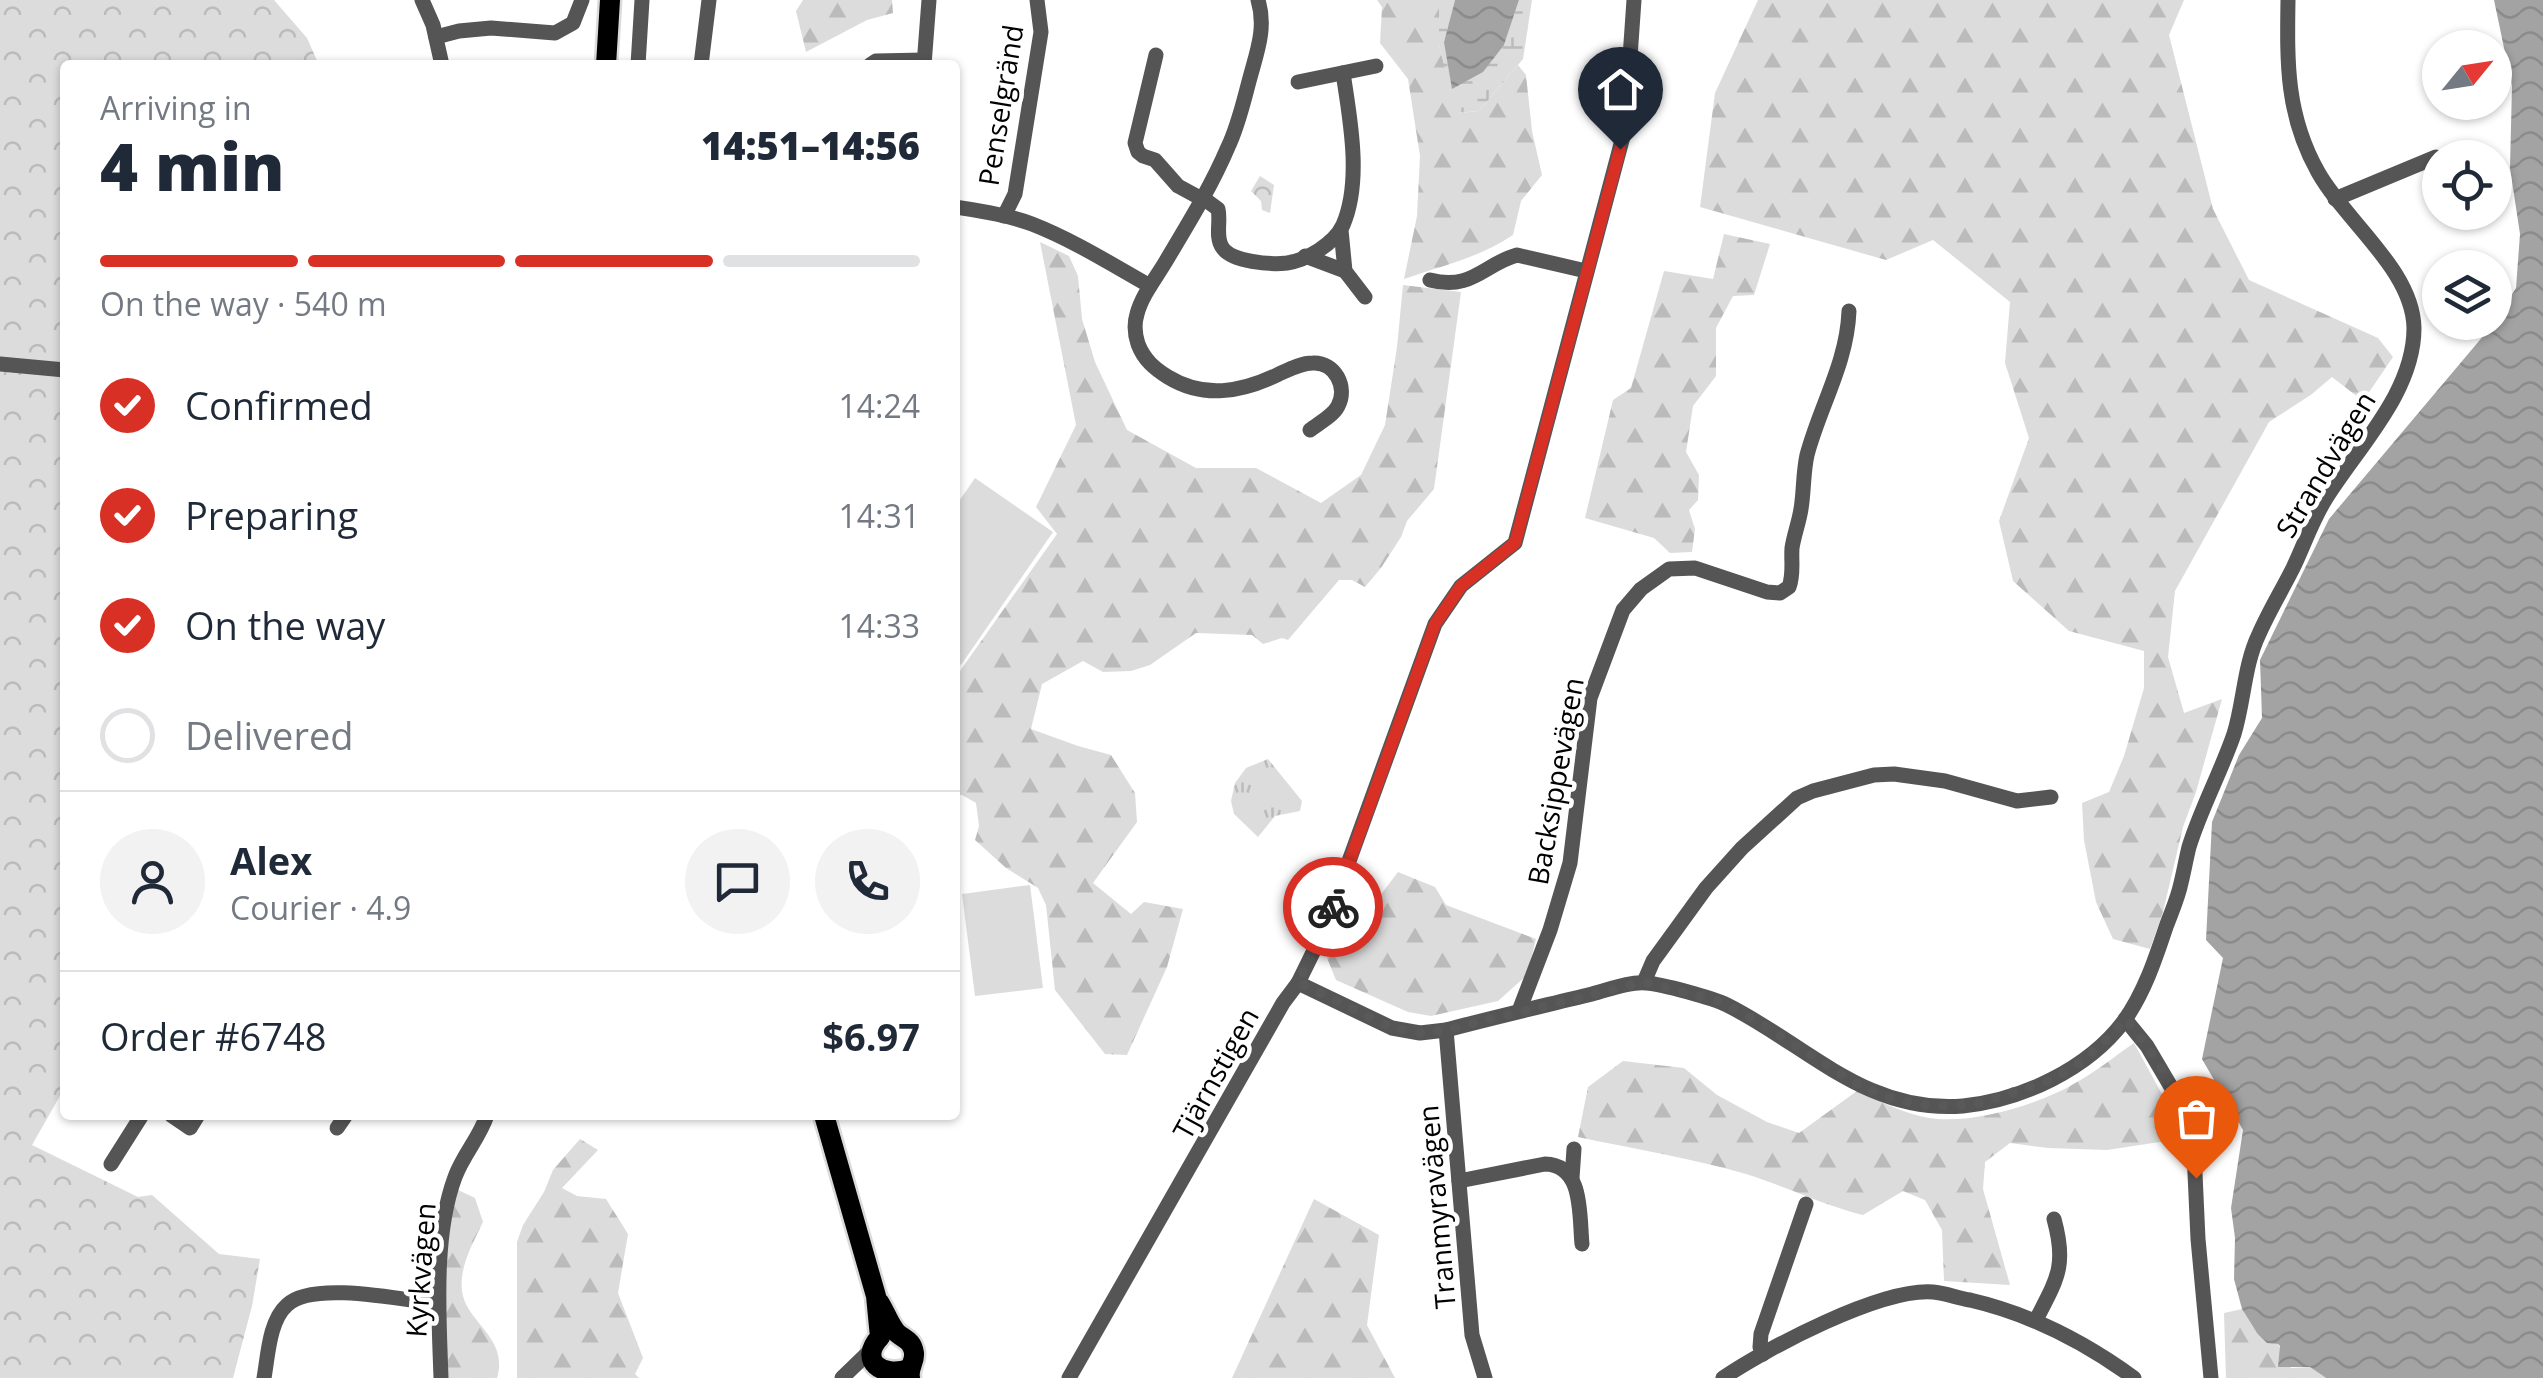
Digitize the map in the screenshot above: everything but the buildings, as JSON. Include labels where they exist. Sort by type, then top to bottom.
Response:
[{"type":"main road","points":[[606,60],[610,0]]},
{"type":"main road","points":[[825,1120],[876,1296],[883,1340],[872,1362],[896,1375],[914,1356],[913,1349],[907,1339],[883,1340]]},
{"type":"street","points":[[422,0],[441,60]]},
{"type":"street","points":[[436,37],[459,30],[491,28],[556,33],[573,23],[582,0]]},
{"type":"street","points":[[638,60],[642,0]]},
{"type":"street","points":[[702,60],[709,0]]},
{"type":"street","points":[[924,60],[929,0]]},
{"type":"street","name":"Penselgränd","points":[[1004,216],[1015,194],[1041,32],[1037,0]]},
{"type":"street","points":[[1258,0],[1262,30],[1240,116],[1202,198],[1138,311],[1136,334],[1150,364],[1188,388],[1204,391],[1242,389],[1308,362],[1330,368],[1343,391],[1340,402],[1336,410],[1310,430]]},
{"type":"street","name":"Tjärnstigen","points":[[1069,1378],[1298,982],[1324,930],[1435,624],[1461,586],[1515,543],[1627,120],[1634,0]]},
{"type":"street","name":"Strandvägen","points":[[1644,982],[1722,1002],[1860,1086],[1916,1104],[1977,1104],[2042,1084],[2078,1064],[2125,1019],[2144,986],[2181,886],[2190,844],[2234,734],[2256,639],[2324,502],[2401,385],[2411,358],[2413,314],[2406,289],[2334,199],[2306,150],[2292,108],[2287,70],[2288,0]]},
{"type":"street","points":[[1156,55],[1134,144],[1143,156],[1162,166],[1170,179],[1218,209],[1219,240],[1226,252],[1250,261],[1287,263],[1327,244],[1341,230]]},
{"type":"street","points":[[1298,82],[1376,66]]},
{"type":"street","points":[[1343,73],[1352,154],[1351,190],[1341,230],[1345,271]]},
{"type":"street","points":[[2334,199],[2422,163]]},
{"type":"street","points":[[960,209],[1033,224],[1150,286]]},
{"type":"street","points":[[1430,280],[1444,283],[1470,278],[1518,255],[1586,271]]},
{"type":"street","points":[[1305,256],[1345,271],[1365,296]]},
{"type":"street","name":"Backsippevägen","points":[[1519,1011],[1570,863],[1590,698],[1623,610],[1641,589],[1669,569],[1695,568],[1768,592],[1790,587],[1792,547],[1808,454],[1840,364],[1848,311]]},
{"type":"street","points":[[0,364],[60,370]]},
{"type":"street","points":[[1298,982],[1392,1028],[1420,1033],[1644,982],[1654,961],[1706,888],[1742,848],[1797,798],[1813,790],[1894,774],[1945,781],[2017,801],[2052,797]]},
{"type":"street","points":[[2125,1019],[2175,1093],[2193,1130],[2211,1378]]},
{"type":"street","name":"Tranmyravägen","points":[[1446,1030],[1472,1335],[1485,1378]]},
{"type":"street","points":[[111,1164],[139,1120]]},
{"type":"street","name":"Kyrkvägen","points":[[441,1378],[438,1304],[445,1212],[456,1174],[485,1120]]},
{"type":"street","points":[[1572,1178],[1574,1150]]},
{"type":"street","points":[[1459,1181],[1522,1166],[1555,1164],[1566,1169],[1576,1188],[1582,1244]]},
{"type":"street","points":[[1763,1354],[1761,1334],[1806,1204]]},
{"type":"street","points":[[2036,1320],[2060,1268],[2054,1219]]},
{"type":"street","points":[[264,1378],[270,1340],[278,1320],[285,1306],[301,1296],[328,1291],[438,1304]]},
{"type":"street","points":[[1723,1378],[1746,1372],[1763,1354],[1841,1316],[1889,1297],[1932,1292],[2036,1320],[2073,1338],[2134,1378]]},
{"type":"street","points":[[842,1378],[883,1340]]},
{"type":"street","points":[[852,1378],[872,1372],[896,1375]]},
{"type":"green space","points":[[0,0],[274,0],[307,38],[317,60],[60,60],[60,1096],[32,1145],[138,1197],[152,1195],[219,1254],[260,1259],[252,1306],[233,1378],[0,1378]]},
{"type":"green space","points":[[803,0],[892,0],[893,13],[867,20],[806,52],[796,11]]},
{"type":"green space","points":[[1377,0],[1439,0],[1439,46],[1458,113],[1479,111],[1518,65],[1526,75],[1542,175],[1521,201],[1513,235],[1473,256],[1404,279],[1417,216],[1420,156],[1408,79],[1380,43],[1382,7]]},
{"type":"green space","points":[[1439,0],[1455,0],[1444,42],[1504,45],[1519,0],[1532,0],[1523,59],[1479,111],[1457,113],[1439,46]]},
{"type":"green space","points":[[1758,0],[2184,0],[2169,35],[2213,209],[2249,280],[2378,338],[2393,357],[2363,401],[2332,377],[2269,422],[2175,591],[2168,657],[2184,713],[2222,699],[2150,949],[2113,939],[2096,902],[2084,840],[2082,803],[2109,792],[2124,756],[2144,688],[2144,651],[2069,631],[2013,581],[1999,521],[2029,438],[2005,363],[2010,302],[1933,240],[1886,260],[1700,207],[1715,93]]},
{"type":"green space","points":[[1260,176],[1274,185],[1270,213],[1262,210],[1261,201],[1251,191]]},
{"type":"green space","points":[[1724,234],[1770,244],[1754,295],[1733,296],[1716,328],[1716,376],[1693,406],[1686,452],[1699,475],[1698,500],[1689,510],[1695,529],[1692,552],[1670,553],[1654,538],[1585,518],[1613,400],[1631,388],[1664,271],[1713,279]]},
{"type":"green space","points":[[1040,242],[1069,256],[1078,276],[1082,319],[1095,362],[1127,430],[1196,468],[1256,468],[1321,503],[1361,475],[1385,425],[1403,285],[1461,292],[1434,489],[1407,521],[1401,537],[1365,587],[1352,580],[1339,580],[1288,640],[1263,644],[1252,635],[1196,633],[1150,665],[1131,671],[1103,672],[1083,661],[1042,684],[1031,729],[1111,755],[1135,793],[1137,822],[1093,883],[1131,914],[1144,902],[1183,909],[1167,967],[1127,1055],[1105,1054],[1055,990],[1046,905],[1038,888],[1006,868],[975,840],[979,826],[976,803],[960,795],[960,671],[1057,534],[1036,507],[1076,425]]},
{"type":"green space","points":[[975,478],[1053,532],[961,665],[960,664],[960,500]]},
{"type":"green space","points":[[1268,759],[1302,801],[1300,811],[1275,816],[1258,837],[1234,814],[1231,801],[1235,783],[1246,768]]},
{"type":"green space","points":[[1398,872],[1435,887],[1446,905],[1536,939],[1527,975],[1498,1001],[1431,1016],[1408,1012],[1336,980],[1327,958],[1347,928]]},
{"type":"green space","points":[[1030,885],[1043,988],[975,996],[962,894]]},
{"type":"green space","points":[[2134,1043],[2186,1138],[2107,1150],[2010,1143],[1985,1162],[1983,1189],[2010,1285],[1944,1281],[1942,1230],[1925,1200],[1903,1191],[1863,1215],[1725,1168],[1578,1137],[1588,1087],[1623,1061],[1684,1068],[1717,1095],[1767,1122],[1799,1133],[1857,1091],[1929,1118],[1965,1118],[2005,1111],[2062,1090]]},
{"type":"green space","points":[[580,1139],[598,1150],[562,1188],[577,1196],[606,1199],[628,1234],[618,1293],[643,1358],[635,1374],[639,1378],[517,1378],[517,1242],[553,1170]]},
{"type":"green space","points":[[456,1189],[475,1198],[483,1222],[465,1264],[462,1291],[497,1352],[497,1378],[447,1378],[445,1258]]},
{"type":"green space","points":[[1314,1199],[1379,1235],[1367,1325],[1395,1378],[1232,1378]]},
{"type":"green space","points":[[2242,1309],[2261,1336],[2278,1344],[2291,1368],[2310,1367],[2326,1378],[2226,1378],[2224,1313]]},
{"type":"water","points":[[1455,0],[1519,0],[1504,45],[1483,72],[1452,89],[1444,42]]},
{"type":"water","points":[[2494,0],[2543,0],[2543,1378],[2326,1378],[2310,1367],[2278,1367],[2280,1346],[2267,1343],[2257,1333],[2242,1309],[2234,1279],[2231,1208],[2243,1130],[2202,1059],[2223,958],[2206,940],[2212,822],[2239,755],[2262,718],[2260,660],[2329,519],[2480,340],[2512,340],[2512,294],[2516,288],[2520,234],[2512,181],[2512,30],[2500,30]]},
{"type":"way so far","points":[[1333,907],[1298,982],[1392,1028],[1420,1033],[1446,1030],[1644,982],[1722,1002],[1860,1086],[1916,1104],[1977,1104],[2052,1080],[2078,1064],[2125,1019],[2190,1122],[2196,1178]]},
{"type":"route","points":[[1333,907],[1435,624],[1461,586],[1515,543],[1620,149]]}]
